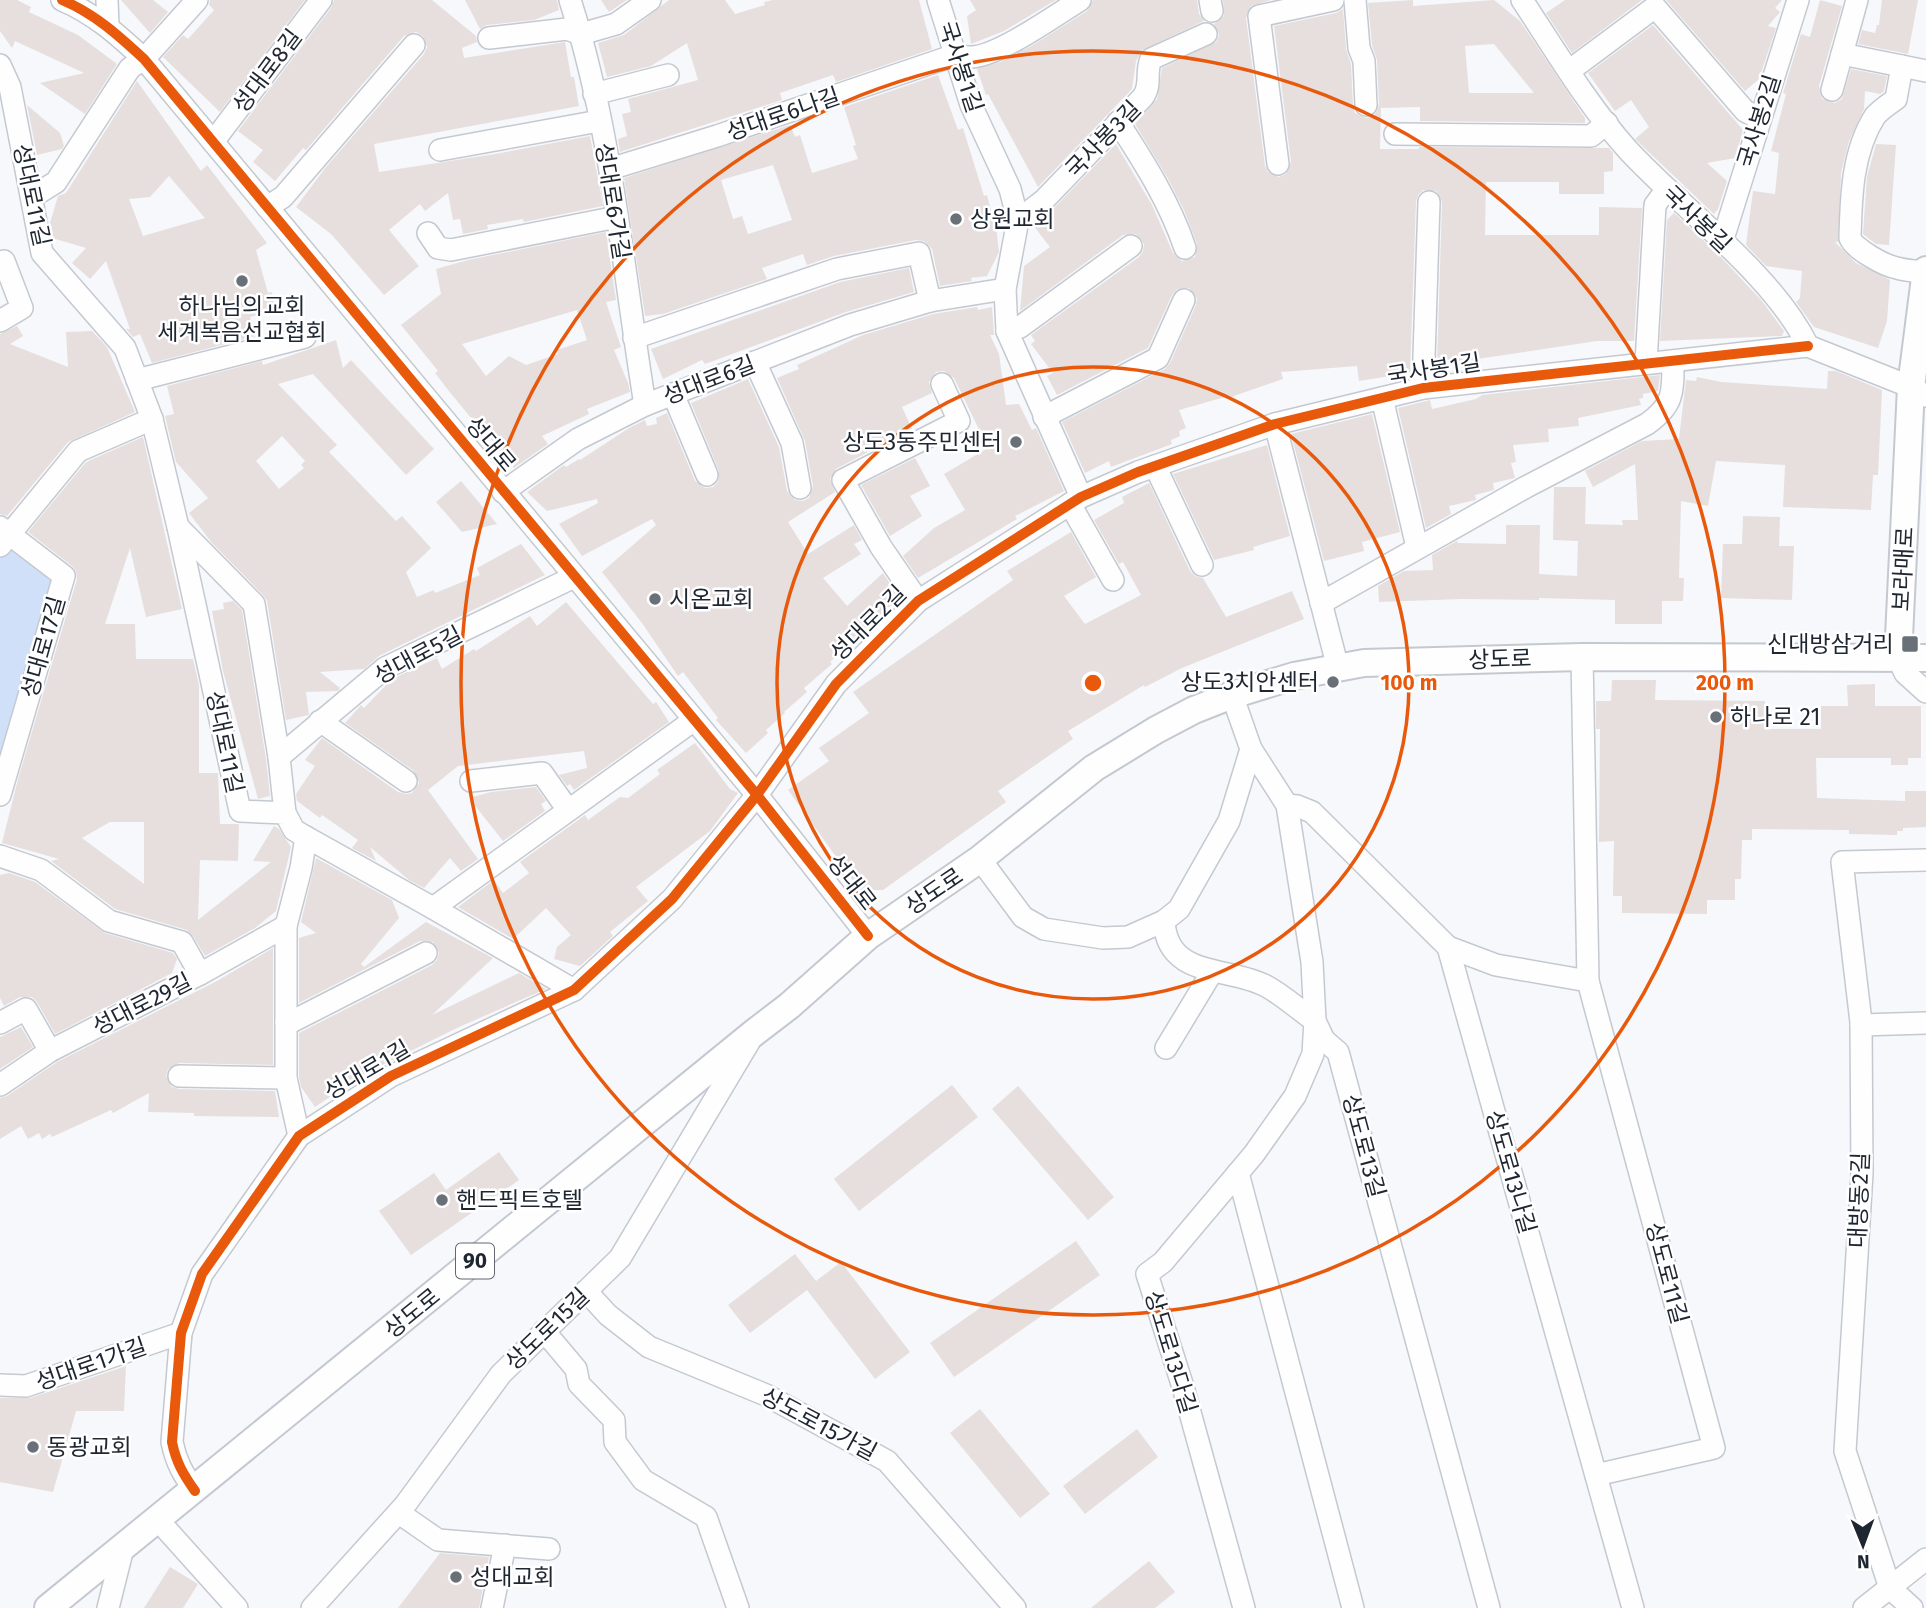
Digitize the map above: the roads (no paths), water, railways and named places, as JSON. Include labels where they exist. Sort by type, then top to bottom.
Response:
[{"type":"main road","name":"보라매로","points":[[1898,659],[1916,493],[1926,271]]},
{"type":"main road","name":"상도로","points":[[48,1608],[789,1006],[868,936],[980,859],[1094,768],[1194,710],[1231,695],[1294,676],[1364,663],[1582,657],[1926,658]]},
{"type":"street","name":"성대로","points":[[62,0],[86,10],[144,59],[757,795],[868,936]]},
{"type":"street","points":[[107,0],[108,26]]},
{"type":"street","points":[[31,192],[40,192],[56,182],[130,68],[144,59],[197,0]]},
{"type":"street","name":"성대로8길","points":[[213,142],[321,0]]},
{"type":"street","name":"성대로6가길","points":[[570,0],[581,34],[610,169],[645,405]]},
{"type":"street","points":[[489,38],[567,29],[581,34],[616,24],[650,0]]},
{"type":"street","name":"국사봉1길","points":[[938,0],[971,105],[1010,188],[1018,220],[1005,289],[1007,331],[1044,417],[1075,500],[1155,466],[1275,424],[1423,388],[1808,346]]},
{"type":"street","name":"성대로6나길","points":[[610,169],[717,136],[955,55],[970,58],[979,56],[1012,43],[1080,0]]},
{"type":"street","points":[[1278,163],[1259,16],[1333,0]]},
{"type":"street","points":[[1355,0],[1359,48],[1364,61],[1366,105]]},
{"type":"street","name":"국사봉길","points":[[1522,0],[1569,71],[1626,148],[1759,279],[1797,324],[1808,346]]},
{"type":"street","name":"국사봉2길","points":[[1722,242],[1798,0]]},
{"type":"street","points":[[1832,90],[1857,0]]},
{"type":"street","points":[[1569,71],[1655,7],[1745,111],[1759,118]]},
{"type":"street","name":"국사봉3길","points":[[1018,220],[1044,200],[1147,92],[1150,59],[1206,34]]},
{"type":"street","points":[[267,207],[283,197],[414,44]]},
{"type":"street","points":[[1842,54],[1926,71]]},
{"type":"street","name":"성대로11길","points":[[0,65],[10,87],[42,253],[125,348],[152,419],[240,811],[285,813]]},
{"type":"street","points":[[1902,66],[1896,99],[1876,114],[1859,150],[1851,198],[1850,238],[1858,249],[1895,268],[1926,271]]},
{"type":"street","points":[[594,94],[668,75]]},
{"type":"street","points":[[440,150],[599,121]]},
{"type":"street","points":[[1118,122],[1179,229],[1185,248]]},
{"type":"street","points":[[1395,134],[1591,136],[1607,123]]},
{"type":"street","points":[[1646,363],[1655,205],[1667,189]]},
{"type":"street","points":[[1423,388],[1429,202]]},
{"type":"street","points":[[428,233],[438,248],[452,250],[617,217]]},
{"type":"street","points":[[1007,331],[1020,327],[1131,246]]},
{"type":"street","points":[[0,321],[22,308],[2,261],[42,253]]},
{"type":"street","points":[[634,338],[837,269],[919,253],[930,301]]},
{"type":"street","name":"성대로6길","points":[[503,492],[578,439],[645,405],[850,325],[930,301],[1005,289]]},
{"type":"street","points":[[1044,417],[1158,358],[1184,300]]},
{"type":"street","points":[[137,380],[305,337]]},
{"type":"street","points":[[1808,346],[1919,391]]},
{"type":"street","points":[[1321,603],[1660,415],[1672,398],[1673,361]]},
{"type":"street","points":[[755,362],[792,443],[800,488]]},
{"type":"street","points":[[918,601],[881,547],[843,480],[959,421],[942,384]]},
{"type":"street","points":[[673,394],[707,475]]},
{"type":"street","points":[[1382,398],[1418,547]]},
{"type":"street","points":[[3,536],[78,450],[152,419]]},
{"type":"street","points":[[1275,424],[1338,668]]},
{"type":"street","points":[[1155,466],[1202,565]]},
{"type":"street","points":[[1075,500],[1113,580]]},
{"type":"street","name":"성대로2길","points":[[757,795],[836,684],[918,601],[1075,500]]},
{"type":"street","points":[[178,527],[254,604],[279,757],[285,813],[294,830],[574,990]]},
{"type":"street","name":"성대로17길","points":[[0,795],[64,576],[3,536]]},
{"type":"street","name":"성대로5길","points":[[279,757],[385,668],[574,577]]},
{"type":"street","name":"상도로11길","points":[[1582,657],[1588,981],[1714,1448],[1596,1475]]},
{"type":"street","points":[[1898,659],[1905,673],[1926,692]]},
{"type":"street","points":[[1231,695],[1251,749],[1287,805],[1312,962],[1315,1021]]},
{"type":"street","points":[[433,908],[694,720]]},
{"type":"street","points":[[320,721],[406,781]]},
{"type":"street","points":[[980,859],[1023,917],[1044,929],[1103,938],[1128,937],[1164,921],[1179,909],[1229,821],[1251,749]]},
{"type":"street","points":[[471,781],[542,773],[568,810]]},
{"type":"street","name":"성대로1길","points":[[195,1490],[181,1471],[173,1442],[181,1333],[202,1274],[299,1136],[391,1076],[574,990],[672,899],[757,795]]},
{"type":"street","name":"상도로13나길","points":[[1287,805],[1312,812],[1448,947],[1633,1608]]},
{"type":"street","points":[[299,1136],[286,1078],[286,926],[306,837]]},
{"type":"street","points":[[0,856],[41,870],[109,921],[183,942],[200,974]]},
{"type":"street","name":"대방동2길","points":[[1912,1608],[1890,1588],[1845,1451],[1862,1173],[1861,1025],[1842,862],[1926,860]]},
{"type":"street","points":[[1164,921],[1165,933],[1171,947],[1181,958],[1212,972],[1241,976],[1266,986],[1315,1021]]},
{"type":"street","name":"성대로29길","points":[[0,1085],[50,1051],[200,974],[286,926]]},
{"type":"street","points":[[1448,947],[1496,965],[1588,981]]},
{"type":"street","points":[[286,1022],[293,1021],[426,953]]},
{"type":"street","points":[[1166,1048],[1212,972]]},
{"type":"street","points":[[0,1024],[26,1009],[50,1051]]},
{"type":"street","name":"상도로13다길","points":[[1244,1608],[1183,1387],[1147,1273],[1163,1262],[1238,1172],[1295,1096],[1313,1054],[1315,1021]]},
{"type":"street","name":"상도로13길","points":[[1315,1021],[1324,1040],[1338,1052],[1489,1608]]},
{"type":"street","points":[[1861,1025],[1926,1023]]},
{"type":"street","name":"상도로15길","points":[[312,1608],[399,1513],[501,1374],[620,1258],[755,1032]]},
{"type":"street","points":[[179,1076],[286,1078]]},
{"type":"street","points":[[1238,1172],[1353,1608]]},
{"type":"street","name":"상도로15가길","points":[[586,1291],[608,1315],[649,1348],[766,1395],[887,1461],[1015,1608]]},
{"type":"street","points":[[544,1331],[576,1369],[579,1384],[614,1420],[615,1442],[643,1480],[706,1517],[738,1608]]},
{"type":"street","name":"성대로1가길","points":[[0,1385],[26,1386],[181,1333]]},
{"type":"street","points":[[399,1513],[438,1540],[549,1549]]},
{"type":"street","points":[[158,1520],[237,1608]]},
{"type":"street","points":[[492,1608],[505,1545]]},
{"type":"street","points":[[108,1608],[123,1548]]},
{"type":"street","points":[[1864,1608],[1926,1559]]},
{"type":"place","name":"상원교회","points":[[956,219]]},
{"type":"place","name":"하나님의교회 세계복음선교협회","points":[[242,281]]},
{"type":"place","name":"상도3동주민센터","points":[[1016,442]]},
{"type":"place","name":"시온교회","points":[[655,599]]},
{"type":"place","name":"신대방삼거리","points":[[1910,644]]},
{"type":"place","name":"상도3치안센터","points":[[1333,682]]},
{"type":"place","name":"하나로 21","points":[[1716,717]]},
{"type":"place","name":"핸드픽트호텔","points":[[442,1200]]},
{"type":"place","name":"동광교회","points":[[33,1447]]},
{"type":"place","name":"성대교회","points":[[456,1577]]}]
